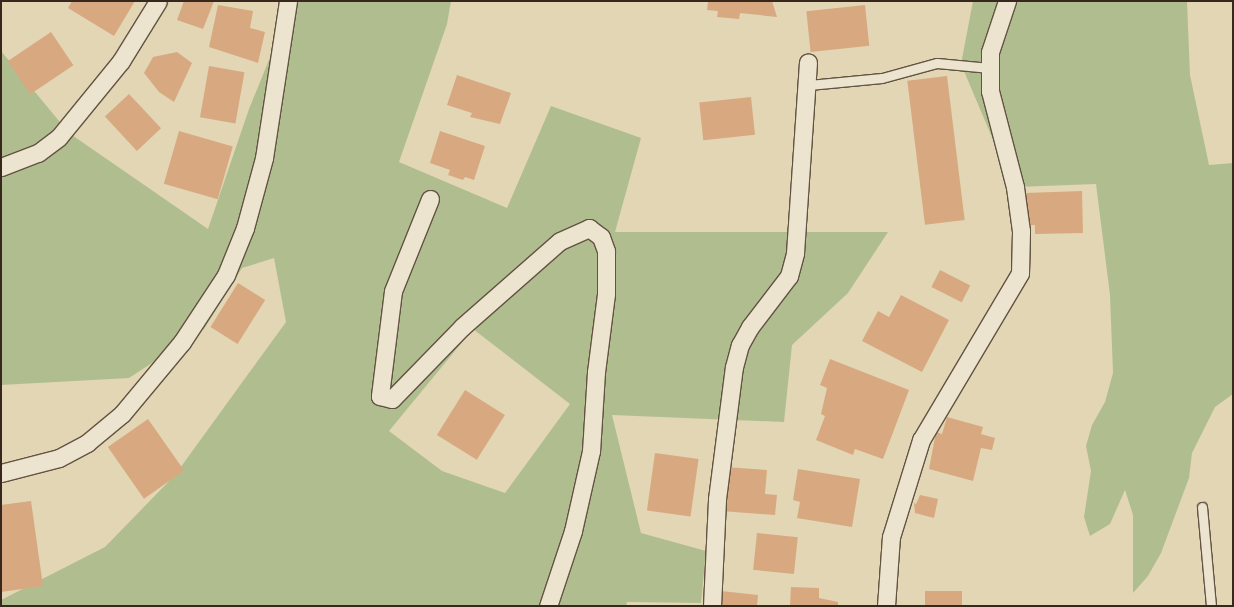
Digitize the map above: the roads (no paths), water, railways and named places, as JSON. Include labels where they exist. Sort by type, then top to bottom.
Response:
[{"type":"street","points":[[1,167],[38,153],[59,137],[121,61],[158,1]]},
{"type":"street","points":[[1,473],[59,458],[87,443],[122,414],[182,342],[226,275],[245,228],[264,158],[288,1]]},
{"type":"street","points":[[886,606],[891,537],[921,440],[1020,273],[1021,231],[1015,187],[990,91],[990,52],[1007,1]]},
{"type":"street","points":[[712,606],[717,499],[734,368],[740,345],[750,327],[790,276],[795,253],[809,85],[808,62]]},
{"type":"street","points":[[430,199],[393,291],[380,396],[392,399],[462,327],[560,241],[589,228],[601,237],[606,251],[606,294],[596,372],[591,451],[573,531],[548,606]]},
{"type":"lane","points":[[809,85],[882,78],[936,63],[990,68]]},
{"type":"lane","points":[[1202,507],[1211,606]]}]
